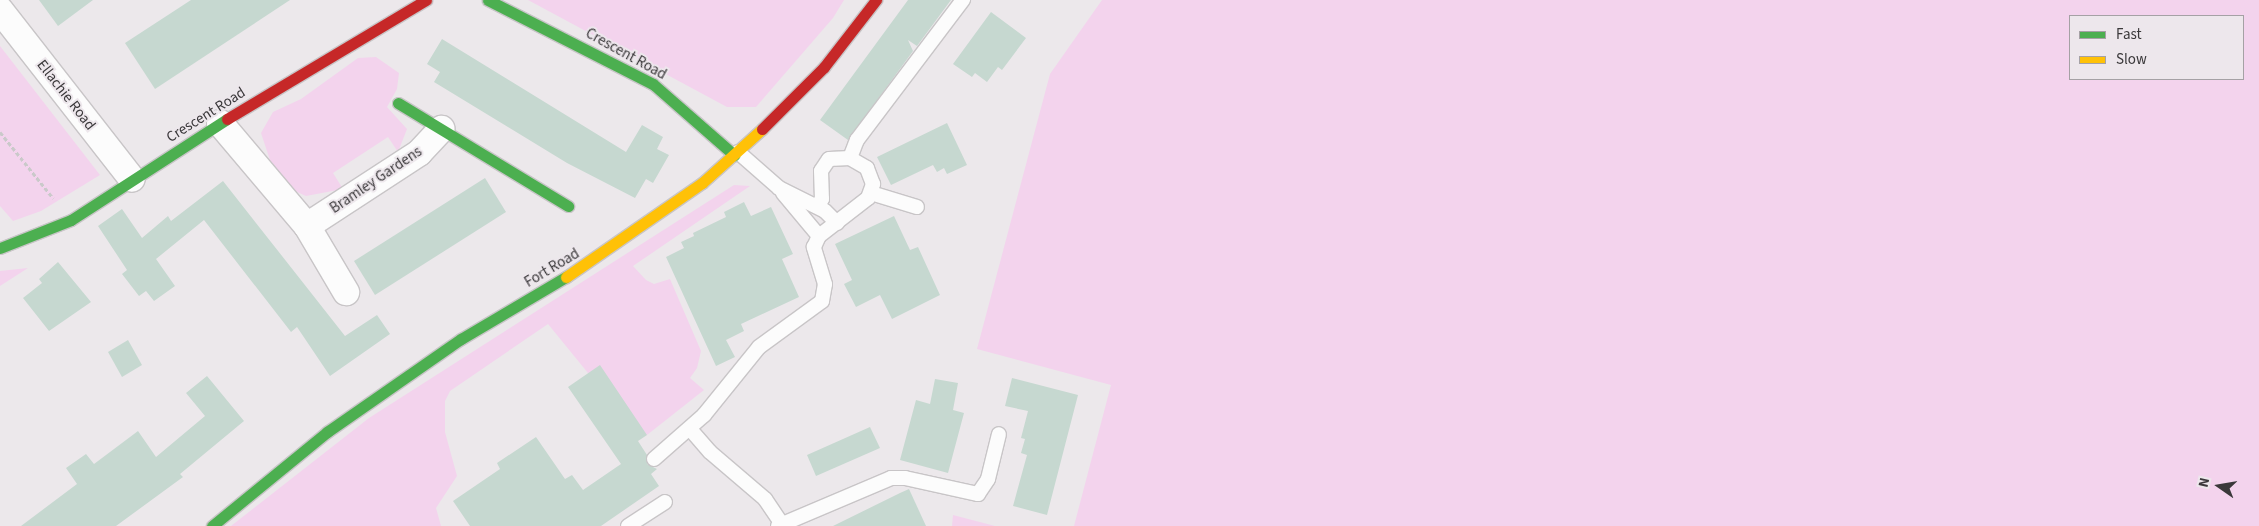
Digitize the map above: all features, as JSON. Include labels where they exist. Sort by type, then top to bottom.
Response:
[{"type":"street","name":"Crescent Road","points":[[0,248],[38,236],[70,220],[220,123],[426,0]]},
{"type":"street","name":"Crescent Road","points":[[489,0],[653,84],[736,153]]},
{"type":"street","name":"Fort Road","points":[[212,526],[327,432],[461,339],[596,260],[702,182],[736,153],[824,67],[876,0]]},
{"type":"street","name":"Ellachie Road","points":[[0,10],[132,179]]},
{"type":"street","points":[[398,102],[568,206]]},
{"type":"street","points":[[220,123],[307,226],[346,292]]},
{"type":"street","name":"Bramley Gardens","points":[[307,226],[419,153],[441,129]]},
{"type":"lane","points":[[850,158],[857,140],[963,0]]},
{"type":"lane","points":[[736,153],[780,188],[819,236]]},
{"type":"lane","points":[[654,459],[690,429],[758,347],[822,301],[825,284],[814,253],[819,236],[858,209],[871,193],[872,182],[868,170],[850,158],[835,157],[824,165],[820,177],[822,199],[817,206]]},
{"type":"lane","points":[[780,188],[817,206],[837,223]]},
{"type":"lane","points":[[871,193],[917,207]]},
{"type":"lane","points":[[690,429],[706,449],[765,499],[780,525],[890,478],[906,478],[978,494],[988,478],[999,434]]},
{"type":"lane","points":[[628,526],[665,502]]},
{"type":"path","points":[[0,132],[70,220]]},
{"type":"shaded area","points":[[528,0],[844,0],[833,18],[756,107],[727,107]]},
{"type":"shaded area","points":[[1102,0],[2259,0],[2259,526],[1074,526],[1111,385],[977,349],[1050,74]]},
{"type":"shaded area","points":[[0,46],[100,175],[41,211],[13,221],[0,206]]},
{"type":"shaded area","points":[[376,57],[399,73],[397,89],[387,107],[407,129],[398,152],[388,137],[333,173],[343,189],[306,196],[286,187],[271,163],[261,133],[273,112],[301,99],[358,58]]},
{"type":"shaded area","points":[[734,185],[750,186],[633,266],[646,280],[654,284],[670,279],[701,351],[697,368],[690,378],[704,390],[647,435],[588,373],[548,324],[450,391],[445,401],[445,432],[457,476],[436,508],[441,526],[231,526],[369,418]]},
{"type":"shaded area","points":[[28,268],[0,286],[0,271]]},
{"type":"shaded area","points":[[953,515],[995,526],[952,526]]},
{"type":"building","points":[[39,0],[93,0],[58,26]]},
{"type":"building","points":[[191,0],[290,0],[155,89],[125,43]]},
{"type":"building","points":[[908,0],[951,0],[917,46],[908,40],[913,51],[848,140],[820,120]]},
{"type":"building","points":[[991,12],[1026,38],[1002,70],[998,67],[987,82],[975,73],[972,77],[953,64]]},
{"type":"building","points":[[442,39],[626,152],[642,125],[663,137],[657,149],[669,155],[653,183],[646,179],[635,198],[567,163],[434,82],[440,72],[427,64]]},
{"type":"building","points":[[947,123],[967,165],[947,174],[944,168],[937,172],[933,165],[891,185],[877,157]]},
{"type":"building","points":[[485,178],[506,212],[375,295],[354,261]]},
{"type":"building","points":[[223,181],[345,336],[377,315],[390,334],[330,376],[297,327],[291,332],[204,220],[156,259],[175,286],[154,301],[146,291],[139,296],[122,274],[127,270],[98,226],[122,209],[142,238],[168,216],[171,221]]},
{"type":"building","points":[[744,202],[751,216],[771,207],[793,254],[782,259],[799,297],[741,324],[744,331],[726,340],[735,357],[716,366],[666,257],[684,248],[681,242],[694,236],[693,233],[726,217],[724,212]]},
{"type":"building","points":[[894,216],[910,250],[918,247],[940,295],[892,319],[880,295],[856,307],[844,284],[852,280],[835,244]]},
{"type":"building","points":[[58,262],[91,302],[49,331],[23,298],[42,283],[39,279]]},
{"type":"building","points":[[128,340],[142,365],[122,377],[108,352]]},
{"type":"building","points":[[600,365],[647,435],[638,441],[647,455],[647,464],[657,469],[651,474],[659,486],[601,526],[470,526],[453,501],[500,469],[497,463],[536,437],[565,479],[572,475],[583,490],[621,464],[568,387]]},
{"type":"building","points":[[207,376],[244,421],[180,474],[183,477],[116,526],[21,526],[77,484],[66,468],[86,454],[94,464],[138,431],[156,457],[205,416],[186,393]]},
{"type":"building","points":[[1012,378],[1078,395],[1047,515],[1013,506],[1027,455],[1021,453],[1025,439],[1021,438],[1028,411],[1005,406]]},
{"type":"building","points":[[935,379],[958,383],[953,410],[964,413],[948,473],[900,460],[916,400],[930,404]]},
{"type":"building","points":[[870,427],[880,448],[816,476],[807,455]]},
{"type":"building","points":[[909,489],[926,526],[833,526],[900,493]]},
{"type":"traffic: fast","points":[[488,0],[653,84],[734,155]]},
{"type":"traffic: fast","points":[[398,103],[568,206]]},
{"type":"traffic: fast","points":[[0,248],[71,220],[227,119]]},
{"type":"traffic: fast","points":[[212,526],[327,432],[461,339],[566,277]]},
{"type":"traffic: slow","points":[[566,277],[702,183],[762,129]]},
{"type":"traffic: jam","points":[[227,119],[426,0]]},
{"type":"traffic: jam","points":[[762,129],[824,67],[876,0]]}]
